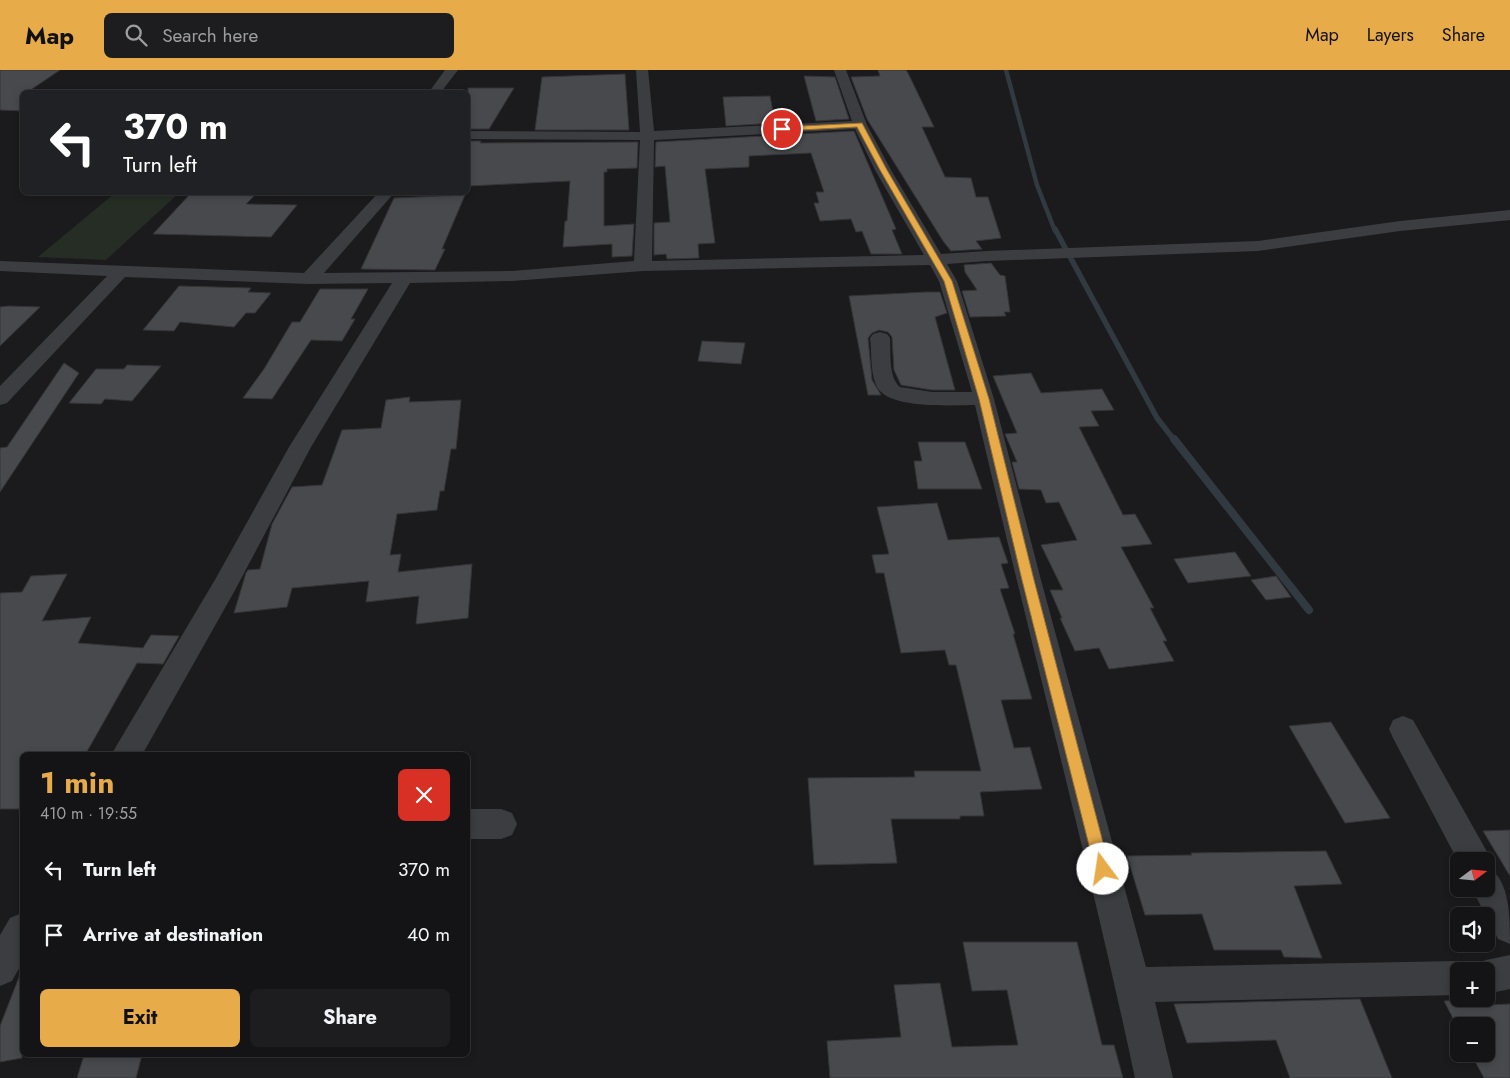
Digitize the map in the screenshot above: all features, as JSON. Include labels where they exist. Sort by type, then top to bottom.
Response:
[{"type":"street","points":[[437,90],[452,70]]},
{"type":"street","points":[[642,70],[647,136],[642,266]]},
{"type":"street","points":[[840,70],[860,125],[883,170],[948,281],[984,399],[1033,599],[1133,985],[1154,1078]]},
{"type":"street","points":[[470,136],[647,136],[860,125]]},
{"type":"street","points":[[308,278],[385,195]]},
{"type":"street","points":[[0,266],[308,278],[403,279],[512,276],[642,266],[936,260],[1258,246],[1400,226],[1510,215]]},
{"type":"street","points":[[0,398],[120,272]]},
{"type":"street","points":[[128,752],[225,585],[300,447],[403,279]]},
{"type":"street","points":[[880,338],[886,387],[893,394],[911,397],[984,399]]},
{"type":"street","points":[[1404,729],[1470,852]]},
{"type":"street","points":[[470,824],[501,824]]},
{"type":"street","points":[[1494,898],[1510,927]]},
{"type":"street","points":[[0,969],[20,934]]},
{"type":"street","points":[[1495,975],[1510,972]]},
{"type":"street","points":[[1133,985],[1450,978]]},
{"type":"shaded area","points":[[113,195],[177,195],[106,260],[38,257]]},
{"type":"building","points":[[0,70],[60,70],[30,90],[20,90],[20,111],[0,110]]},
{"type":"building","points":[[878,70],[906,70],[934,127],[922,127],[945,177],[971,178],[976,197],[988,197],[1001,238],[976,241],[982,249],[951,251],[943,241],[867,119],[851,77],[880,76]]},
{"type":"building","points":[[625,74],[629,130],[535,130],[542,77]]},
{"type":"building","points":[[804,76],[835,77],[849,119],[816,121]]},
{"type":"building","points":[[468,88],[514,88],[489,129],[470,129],[470,90]]},
{"type":"building","points":[[770,96],[775,123],[726,126],[723,97]]},
{"type":"building","points":[[854,131],[896,229],[892,230],[902,254],[871,254],[862,231],[856,232],[851,219],[820,221],[814,203],[819,203],[816,192],[824,192],[811,153],[749,156],[749,167],[705,169],[715,243],[698,244],[699,258],[667,259],[666,254],[654,255],[654,223],[670,222],[665,166],[655,167],[656,142]]},
{"type":"building","points":[[470,141],[481,141],[480,143],[638,142],[637,168],[607,169],[607,172],[604,172],[604,226],[634,224],[632,256],[612,257],[612,244],[563,247],[570,181],[470,186]]},
{"type":"building","points":[[189,195],[254,196],[246,204],[297,205],[271,237],[153,234]]},
{"type":"building","points":[[465,195],[435,270],[361,269],[394,198]]},
{"type":"building","points":[[991,263],[1000,275],[1005,276],[1010,312],[1004,312],[1006,316],[970,317],[962,291],[977,290],[965,272],[964,265]]},
{"type":"building","points":[[179,286],[251,288],[248,292],[271,293],[255,313],[246,313],[234,327],[180,322],[174,331],[143,330]]},
{"type":"building","points":[[320,289],[368,289],[351,319],[355,319],[342,341],[311,340],[272,399],[243,398],[264,369],[292,322],[300,322]]},
{"type":"building","points":[[940,292],[947,313],[935,317],[955,390],[932,390],[901,385],[894,370],[892,337],[888,332],[879,330],[872,333],[868,338],[872,380],[881,395],[868,395],[849,296]]},
{"type":"building","points":[[0,307],[40,307],[0,346]]},
{"type":"building","points":[[702,341],[745,343],[741,364],[698,361]]},
{"type":"building","points":[[64,363],[79,373],[0,492],[0,448],[7,447]]},
{"type":"building","points":[[127,365],[161,366],[132,401],[105,399],[101,404],[69,403],[96,369],[124,369]]},
{"type":"building","points":[[1031,373],[1041,393],[1102,389],[1114,410],[1091,411],[1099,426],[1079,427],[1123,515],[1135,514],[1152,544],[1121,547],[1154,608],[1150,608],[1167,641],[1163,641],[1174,661],[1109,669],[1099,648],[1075,651],[1050,590],[1063,590],[1041,545],[1077,540],[1059,502],[1046,503],[1041,490],[1019,489],[1012,462],[1017,462],[1005,434],[1017,433],[993,376]]},
{"type":"building","points":[[410,397],[409,402],[461,400],[456,449],[451,449],[444,491],[440,491],[437,510],[397,514],[390,555],[401,554],[398,572],[472,564],[468,618],[416,624],[419,596],[366,602],[369,581],[292,588],[287,607],[234,613],[246,573],[248,570],[260,569],[272,524],[292,487],[322,485],[342,430],[381,428],[386,400]]},
{"type":"building","points":[[918,442],[965,442],[982,489],[918,489],[914,461],[922,461]]},
{"type":"building","points":[[937,503],[948,540],[999,537],[1008,563],[1001,564],[1009,588],[1000,589],[1015,634],[1013,634],[1032,699],[1001,700],[1014,748],[1030,747],[1042,789],[980,792],[984,816],[960,816],[960,819],[891,819],[897,863],[814,865],[808,778],[915,777],[914,771],[981,771],[956,665],[949,665],[945,650],[901,653],[884,573],[876,573],[872,555],[889,554],[877,507]]},
{"type":"building","points":[[1235,552],[1251,576],[1188,583],[1174,559]]},
{"type":"building","points":[[67,574],[42,621],[91,617],[78,643],[143,648],[151,635],[179,636],[163,664],[137,663],[87,752],[20,752],[20,809],[0,809],[0,593],[22,592],[31,576]]},
{"type":"building","points":[[1276,576],[1291,597],[1266,600],[1251,580]]},
{"type":"building","points":[[1331,722],[1390,818],[1345,823],[1289,726]]},
{"type":"building","points":[[1510,830],[1510,876],[1483,831]]},
{"type":"building","points":[[1326,851],[1342,884],[1294,886],[1322,958],[1284,957],[1281,950],[1214,950],[1202,914],[1145,915],[1127,856],[1192,855],[1191,853]]},
{"type":"building","points":[[963,942],[1077,942],[1102,1045],[1114,1045],[1123,1078],[830,1078],[827,1041],[901,1037],[894,985],[940,983],[952,1047],[1018,1045],[1007,990],[972,991]]},
{"type":"building","points":[[20,975],[20,1057],[22,1058],[0,1062],[0,1026]]},
{"type":"building","points":[[1360,999],[1392,1078],[1290,1078],[1276,1040],[1187,1043],[1174,1004]]},
{"type":"building","points":[[1444,1001],[1450,1001],[1450,1007],[1495,1007],[1495,1005],[1510,1004],[1510,1078],[1484,1078],[1475,1062],[1495,1062],[1495,1017],[1452,1017]]},
{"type":"building","points":[[83,1057],[141,1057],[136,1078],[77,1078]]},
{"type":"waterway","points":[[1006,70],[1037,185],[1055,231]]},
{"type":"waterway","points":[[1055,229],[1157,418],[1175,441]]},
{"type":"waterway","points":[[1174,439],[1309,610]]},
{"type":"route","points":[[782,129],[860,125],[883,170],[948,281],[984,399],[1028,580],[1103,869]]}]
